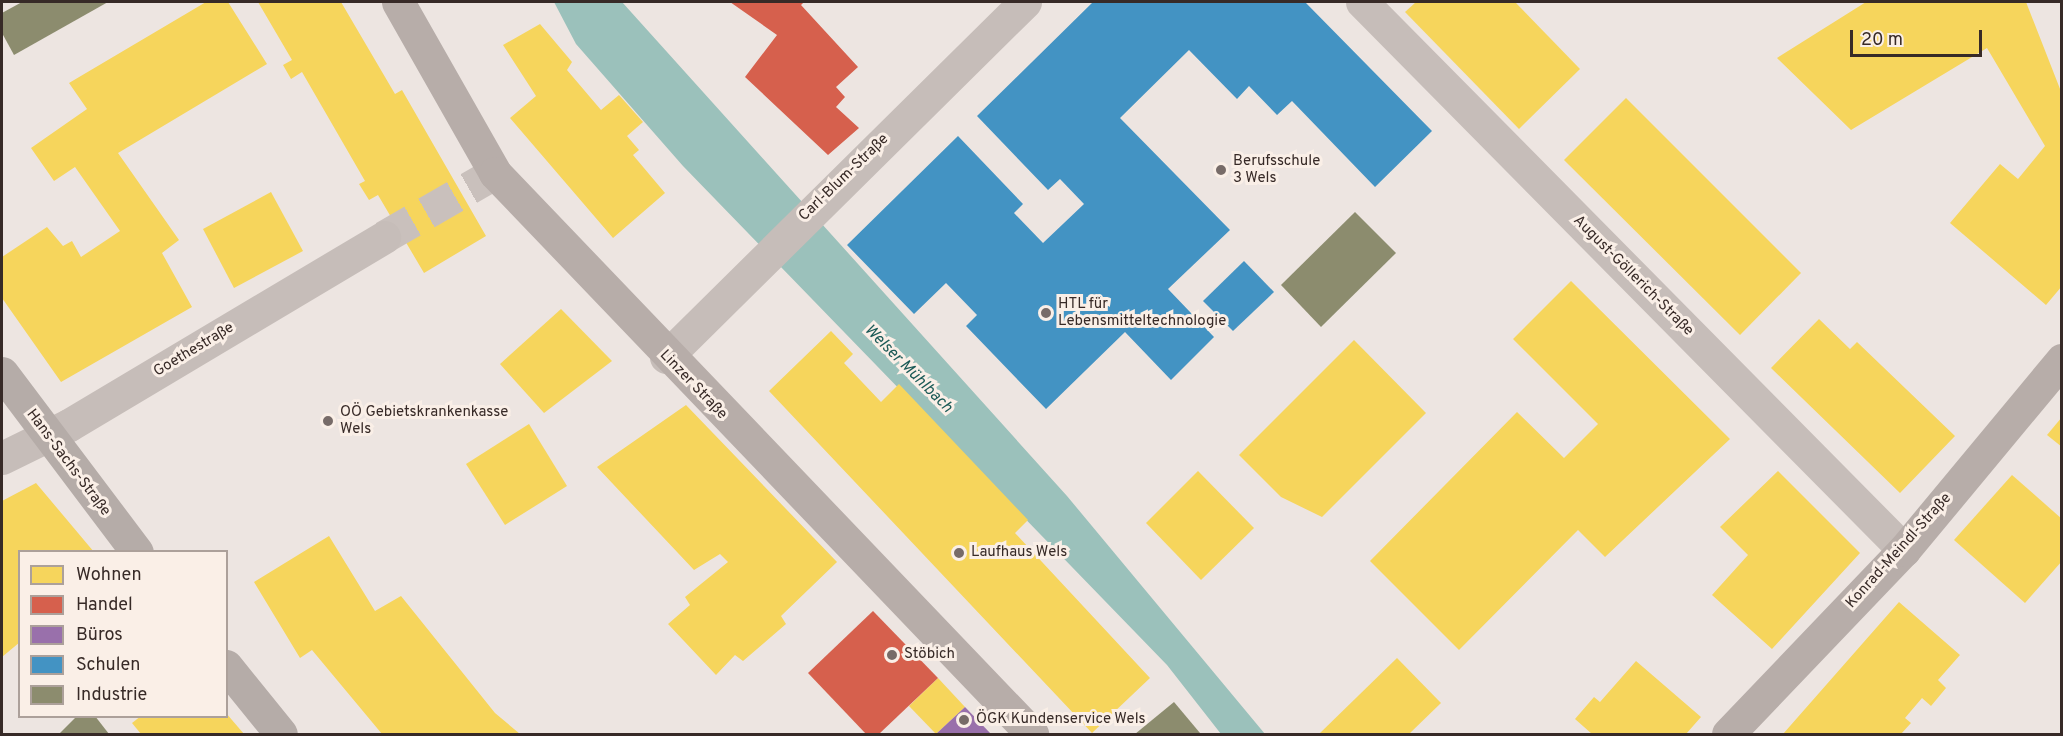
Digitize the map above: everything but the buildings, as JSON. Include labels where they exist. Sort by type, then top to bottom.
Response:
[{"type":"main road","name":"Hans-Sachs-Straße","points":[[2,373],[46,437],[135,550]]},
{"type":"main road","points":[[228,669],[281,735]]},
{"type":"street","name":"Linzer Straße","points":[[398,2],[495,173],[666,357],[1032,735]]},
{"type":"street","name":"Carl-Blum-Straße","points":[[666,357],[752,267],[1025,2]]},
{"type":"street","name":"August-Göllerich-Straße","points":[[1362,2],[1904,550]]},
{"type":"street","name":"Goethestraße","points":[[2,458],[46,437],[384,237]]},
{"type":"street","name":"Konrad-Meindl-Straße","points":[[1728,735],[1904,550],[2061,360]]},
{"type":"water","name":"Welser Mühlbach","points":[[554,2],[622,2],[1067,496],[1265,734],[1221,734],[1167,665],[683,166],[576,44]]},
{"type":"tunnel","points":[[384,237],[495,173]]},
{"type":"place","name":"Berufsschule 3 Wels","points":[[1221,170]]},
{"type":"place","name":"HTL für Lebensmitteltechnologie","points":[[1046,313]]},
{"type":"place","name":"OÖ Gebietskrankenkasse Wels","points":[[328,421]]},
{"type":"place","name":"Laufhaus Wels","points":[[959,553]]},
{"type":"place","name":"Stöbich","points":[[892,655]]},
{"type":"place","name":"ÖGK Kundenservice Wels","points":[[964,720]]}]
